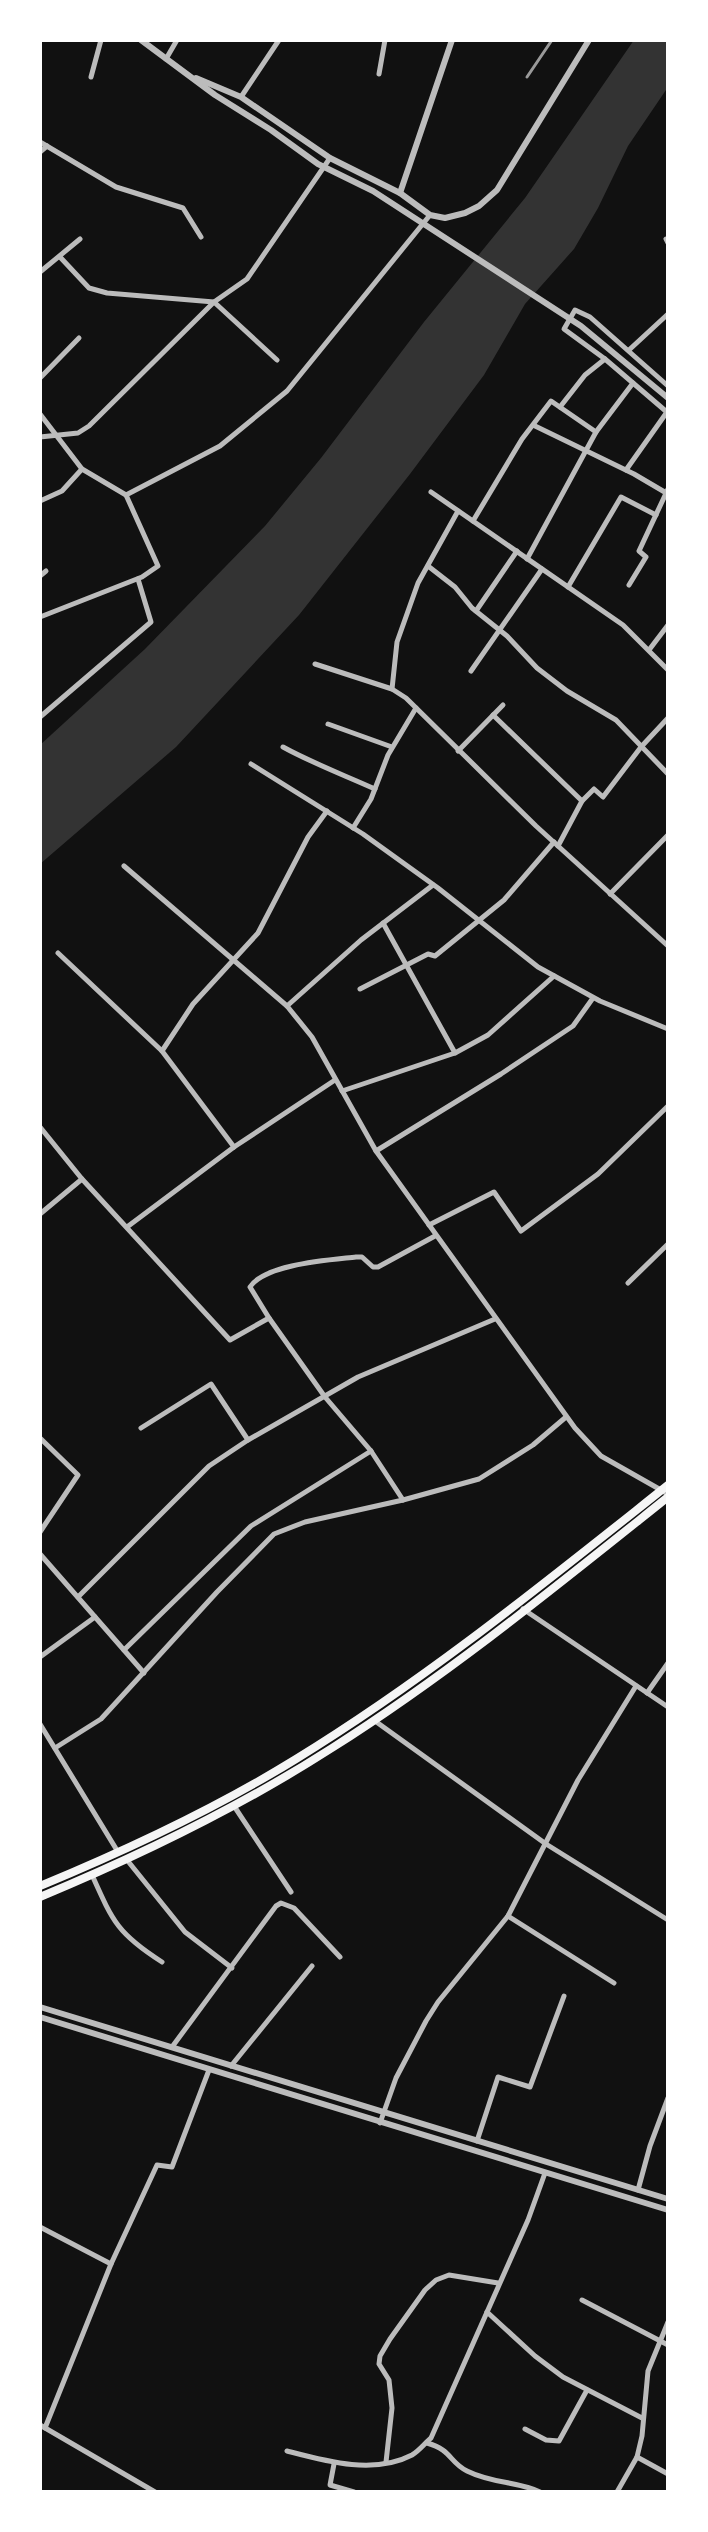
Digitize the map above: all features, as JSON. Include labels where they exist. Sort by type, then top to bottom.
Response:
[{"type":"main road","points":[[40,1897],[233,1806],[374,1720],[430,1682],[667,1492]]},
{"type":"main road","points":[[40,1886],[118,1852],[294,1760],[521,1608]]},
{"type":"street","points":[[91,77],[101,40]]},
{"type":"street","points":[[141,40],[318,164],[373,191],[581,326],[668,398]]},
{"type":"street","points":[[166,59],[177,40]]},
{"type":"street","points":[[241,97],[279,40]]},
{"type":"street","points":[[379,74],[385,40]]},
{"type":"street","points":[[400,193],[452,40]]},
{"type":"street","points":[[189,76],[241,97],[330,158],[400,193],[430,215],[445,218],[479,206],[497,190],[589,40]]},
{"type":"street","points":[[40,142],[116,187],[183,208],[201,237]]},
{"type":"street","points":[[40,152],[47,146]]},
{"type":"street","points":[[40,437],[78,433],[89,426],[214,302],[247,279],[330,158]]},
{"type":"street","points":[[126,495],[220,446],[287,391],[430,215]]},
{"type":"street","points":[[40,272],[80,239]]},
{"type":"street","points":[[60,257],[89,288],[107,293],[214,302],[277,360]]},
{"type":"street","points":[[626,470],[668,412],[564,329],[575,310],[590,317],[668,386]]},
{"type":"street","points":[[629,350],[668,314]]},
{"type":"street","points":[[40,378],[79,338]]},
{"type":"street","points":[[560,407],[585,375],[605,359]]},
{"type":"street","points":[[527,559],[596,432],[633,383]]},
{"type":"street","points":[[473,521],[551,401],[596,432]]},
{"type":"street","points":[[40,414],[82,469],[126,495],[158,566],[138,579],[40,617]]},
{"type":"street","points":[[533,425],[667,492],[639,551],[646,557],[629,585]]},
{"type":"street","points":[[40,501],[62,491],[82,469]]},
{"type":"street","points":[[431,492],[623,625],[668,670]]},
{"type":"street","points":[[568,587],[621,497],[656,515]]},
{"type":"street","points":[[392,689],[397,642],[418,583],[458,511]]},
{"type":"street","points":[[476,611],[517,551]]},
{"type":"street","points":[[428,566],[455,587],[537,668],[567,691],[616,720],[668,774]]},
{"type":"street","points":[[471,671],[542,569]]},
{"type":"street","points":[[40,576],[46,571]]},
{"type":"street","points":[[40,717],[151,622],[138,579]]},
{"type":"street","points":[[649,650],[668,625]]},
{"type":"street","points":[[315,664],[392,689],[416,708],[556,844],[668,946]]},
{"type":"street","points":[[458,751],[503,705]]},
{"type":"street","points":[[353,828],[375,789],[392,747],[416,708]]},
{"type":"street","points":[[493,715],[582,801]]},
{"type":"street","points":[[360,989],[428,954],[435,956],[504,900],[556,844],[582,801],[594,789],[603,797],[641,747],[668,718]]},
{"type":"street","points":[[328,724],[392,747]]},
{"type":"street","points":[[283,747],[375,789]]},
{"type":"street","points":[[251,764],[353,828],[433,885],[538,967],[593,998],[668,1029]]},
{"type":"street","points":[[162,1051],[193,1004],[258,933],[308,837],[327,811]]},
{"type":"street","points":[[610,894],[668,835]]},
{"type":"street","points":[[124,866],[287,1006],[312,1037],[376,1151],[566,1417],[601,1456],[667,1492]]},
{"type":"street","points":[[287,1006],[383,923],[433,885]]},
{"type":"street","points":[[383,923],[455,1053]]},
{"type":"street","points":[[58,953],[162,1051],[234,1147]]},
{"type":"street","points":[[342,1091],[455,1053],[488,1035],[554,976]]},
{"type":"street","points":[[376,1151],[573,1026],[593,998]]},
{"type":"street","points":[[127,1227],[234,1147],[335,1080]]},
{"type":"street","points":[[429,1225],[494,1192],[521,1231],[598,1174],[668,1106]]},
{"type":"street","points":[[40,1127],[82,1179],[230,1340],[269,1318]]},
{"type":"street","points":[[40,1214],[82,1179]]},
{"type":"street","points":[[403,1500],[371,1451],[325,1397],[250,1287],[259,1277],[284,1268],[356,1257],[362,1257],[373,1267],[378,1267],[435,1236]]},
{"type":"street","points":[[628,1283],[668,1244]]},
{"type":"street","points":[[78,1597],[209,1466],[248,1440],[358,1377],[495,1319]]},
{"type":"street","points":[[141,1428],[211,1384],[248,1440]]},
{"type":"street","points":[[55,1748],[101,1719],[274,1534],[305,1522],[479,1479],[522,1454],[566,1417]]},
{"type":"street","points":[[40,1438],[78,1475],[40,1532]]},
{"type":"street","points":[[124,1650],[251,1526],[371,1451]]},
{"type":"street","points":[[40,1554],[144,1673]]},
{"type":"street","points":[[521,1608],[668,1707]]},
{"type":"street","points":[[40,1657],[95,1617]]},
{"type":"street","points":[[647,1693],[668,1663]]},
{"type":"street","points":[[380,2123],[396,2078],[438,2002],[508,1916],[578,1780],[636,1686]]},
{"type":"street","points":[[374,1720],[546,1844],[668,1920]]},
{"type":"street","points":[[40,1724],[118,1852]]},
{"type":"street","points":[[233,1806],[291,1892]]},
{"type":"street","points":[[126,1859],[185,1932],[232,1968]]},
{"type":"street","points":[[92,1874],[120,1930],[129,1940],[162,1962]]},
{"type":"street","points":[[172,2047],[281,1903],[294,1908],[340,1957]]},
{"type":"street","points":[[508,1916],[614,1983]]},
{"type":"street","points":[[231,2066],[312,1966]]},
{"type":"street","points":[[477,2141],[498,2077],[530,2087],[564,1996]]},
{"type":"street","points":[[40,2007],[668,2199]]},
{"type":"street","points":[[40,2017],[668,2210]]},
{"type":"street","points":[[155,2492],[43,2426],[111,2264],[157,2165],[172,2167],[209,2070]]},
{"type":"street","points":[[638,2190],[668,2098]]},
{"type":"street","points":[[287,2451],[334,2463],[369,2464],[414,2454],[431,2438],[528,2220],[545,2173]]},
{"type":"street","points":[[40,2227],[111,2264]]},
{"type":"street","points":[[386,2462],[392,2408],[389,2380],[379,2364],[390,2339],[425,2290],[436,2280],[449,2275],[498,2283]]},
{"type":"street","points":[[582,2300],[668,2345]]},
{"type":"street","points":[[487,2312],[563,2377],[642,2418]]},
{"type":"street","points":[[617,2492],[637,2457],[648,2371],[668,2322]]},
{"type":"street","points":[[525,2429],[546,2440],[559,2441],[587,2390]]},
{"type":"street","points":[[426,2443],[447,2451],[460,2467],[487,2480],[530,2487],[540,2492]]},
{"type":"street","points":[[637,2457],[668,2474]]},
{"type":"street","points":[[334,2463],[330,2485],[354,2492]]},
{"type":"shaded area","points":[[634,40],[668,40],[668,87],[628,146],[574,249],[525,304],[484,375],[299,615],[176,747],[40,864],[40,745],[145,649],[265,526],[525,198]]},
{"type":"railway","points":[[527,77],[552,40]]}]
